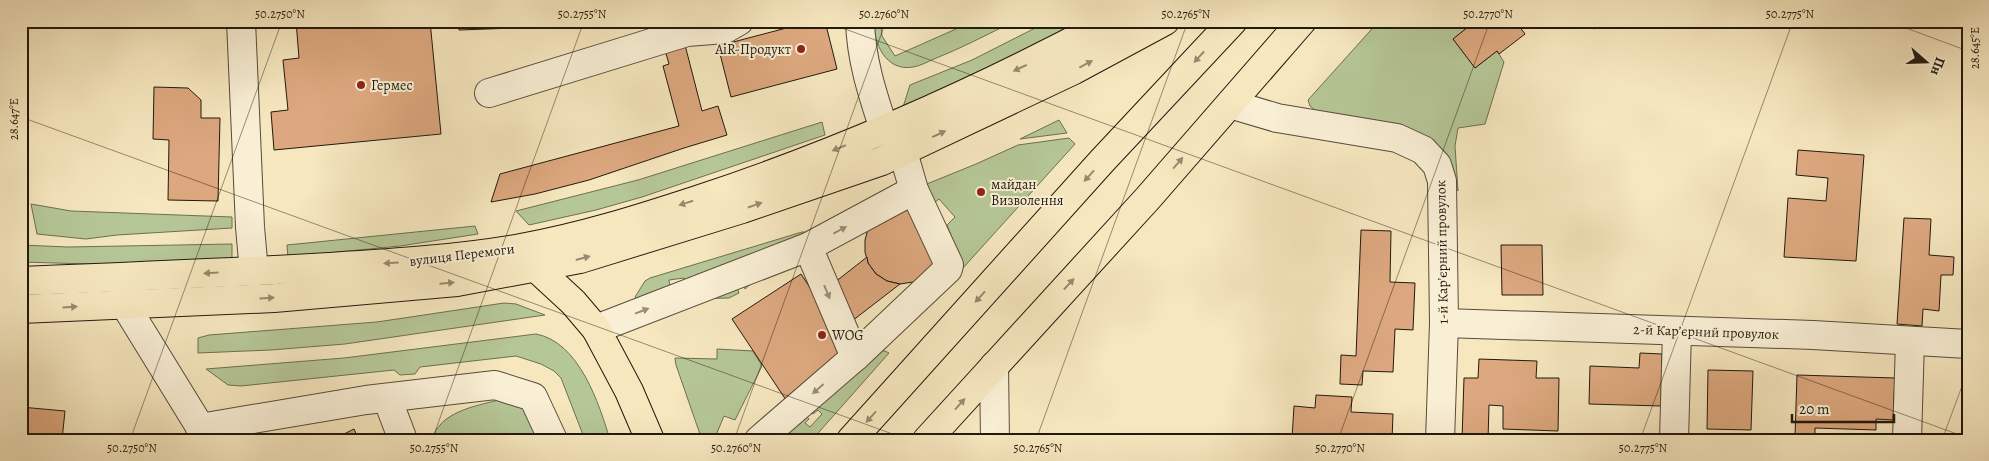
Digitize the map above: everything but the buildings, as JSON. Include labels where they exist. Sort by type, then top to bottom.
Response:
[{"type":"main road","points":[[884,129],[1033,62],[1110,21]]},
{"type":"main road","points":[[531,257],[580,259],[742,209],[882,161],[1074,70],[1165,21]]},
{"type":"main road","points":[[851,440],[1096,168],[1233,21]]},
{"type":"main road","points":[[927,440],[1148,198],[1302,21]]},
{"type":"main road","name":"вулиця Перемоги","points":[[21,309],[274,298],[457,282],[531,257],[578,236],[761,179],[884,129]]},
{"type":"main road","name":"вулиця Перемоги","points":[[21,282],[531,257]]},
{"type":"main road","points":[[531,257],[596,328],[630,391],[650,440]]},
{"type":"street","points":[[241,21],[250,227],[254,272]]},
{"type":"street","points":[[489,92],[687,32],[725,29],[739,21]]},
{"type":"street","points":[[860,21],[866,73],[884,129]]},
{"type":"street","name":"1-й Карʼєрний провулок","points":[[1230,104],[1277,118],[1397,138],[1423,150],[1437,164],[1442,181],[1444,323],[1440,440]]},
{"type":"street","points":[[759,440],[855,357],[948,269],[949,265],[914,190],[904,152]]},
{"type":"street","points":[[596,328],[808,247],[914,190]]},
{"type":"street","points":[[808,247],[855,357]]},
{"type":"street","points":[[131,277],[125,305],[204,434],[387,398],[495,385],[533,397],[553,440]]},
{"type":"street","name":"2-й Карʼєрний провулок","points":[[1444,323],[1813,335],[1968,344]]},
{"type":"street","points":[[1674,440],[1677,331]]},
{"type":"street","points":[[1907,440],[1910,341]]},
{"type":"street","points":[[994,366],[995,440]]},
{"type":"street","points":[[387,398],[403,440]]},
{"type":"green space","points":[[874,21],[881,21],[882,36],[895,56],[974,21],[1015,21],[924,64],[904,67],[895,65],[883,54],[876,38]]},
{"type":"green space","points":[[1049,21],[1090,21],[903,107],[910,85],[972,60]]},
{"type":"green space","points":[[1379,21],[1446,21],[1449,28],[1460,21],[1472,21],[1473,23],[1453,39],[1475,68],[1497,51],[1504,62],[1485,124],[1458,128],[1455,146],[1458,191],[1450,164],[1316,111],[1310,106],[1308,100]]},
{"type":"green space","points":[[1059,120],[1067,133],[1020,139]]},
{"type":"green space","points":[[822,122],[825,135],[642,197],[596,210],[529,225],[516,211],[638,180]]},
{"type":"green space","points":[[1069,138],[1075,144],[954,278],[953,241],[947,225],[955,217],[939,199],[927,209],[917,205],[885,201],[1018,145]]},
{"type":"green space","points":[[31,204],[71,211],[232,217],[232,228],[117,235],[86,239],[37,234]]},
{"type":"green space","points":[[475,226],[478,234],[400,246],[288,257],[287,245]]},
{"type":"green space","points":[[805,232],[805,236],[745,289],[740,273],[732,275],[739,293],[729,298],[682,299],[687,293],[684,278],[669,280],[671,295],[641,300],[635,297],[645,281],[650,278]]},
{"type":"green space","points":[[232,244],[232,260],[123,265],[21,262],[21,245],[68,247]]},
{"type":"green space","points":[[504,303],[516,304],[545,315],[345,344],[198,353],[198,338],[209,335],[377,322]]},
{"type":"green space","points":[[536,334],[551,339],[575,361],[593,392],[610,440],[585,440],[561,378],[554,371],[541,364],[516,356],[420,367],[415,374],[400,375],[394,370],[241,386],[228,385],[206,369],[344,358]]},
{"type":"green space","points":[[717,349],[753,351],[762,366],[735,420],[724,416],[714,440],[702,440],[675,358],[717,359]]},
{"type":"green space","points":[[881,351],[889,353],[812,440],[776,440],[800,410],[809,419],[805,423],[810,427],[822,414],[818,410],[813,414],[804,406]]},
{"type":"green space","points":[[499,400],[523,404],[537,423],[532,440],[432,440],[436,430],[450,417],[469,408]]},
{"type":"place","name":"AiR-Продукт","points":[[801,49]]},
{"type":"place","name":"Гермес","points":[[361,85]]},
{"type":"place","name":"майдан Визволення","points":[[981,192]]},
{"type":"place","name":"WOG","points":[[822,335]]}]
